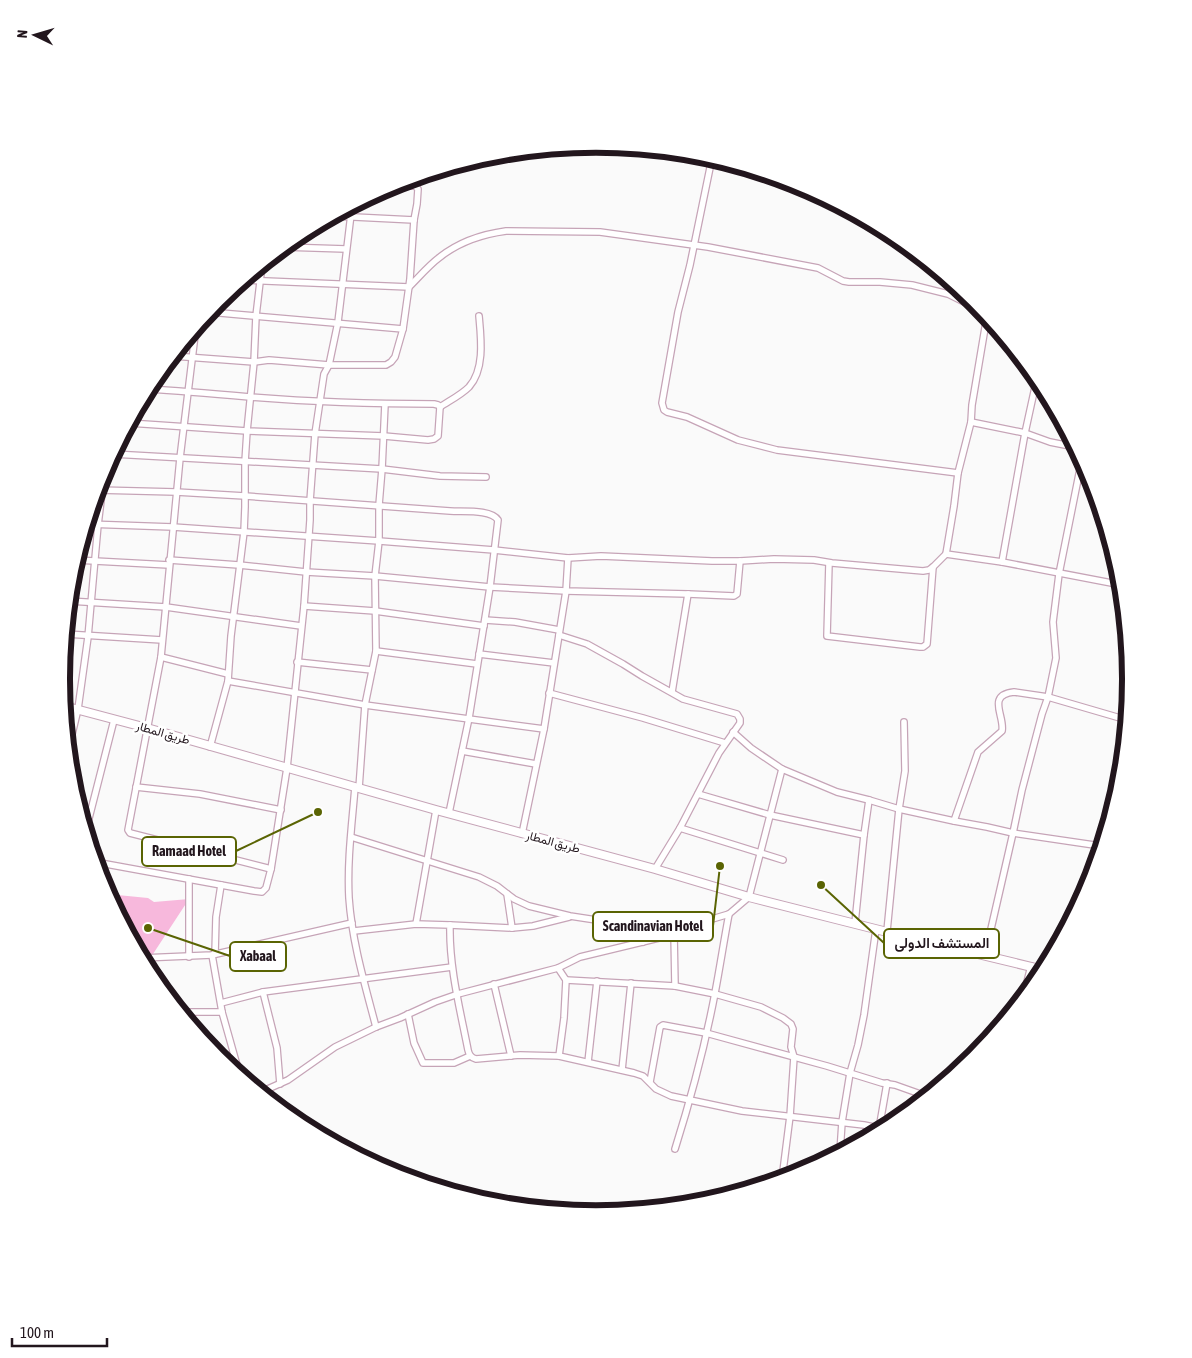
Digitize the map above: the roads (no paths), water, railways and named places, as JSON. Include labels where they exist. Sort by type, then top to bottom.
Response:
[{"type":"main road","name":"طريق المطار","points":[[71,707],[749,896],[887,932],[1035,967]]},
{"type":"street","points":[[710,166],[690,265],[678,312],[662,403],[664,410],[687,417],[738,440],[777,450],[958,473]]},
{"type":"street","points":[[181,356],[254,362],[269,360],[329,365],[386,365],[391,362],[395,357],[403,329],[409,287],[414,220],[418,204],[418,189],[413,186]]},
{"type":"street","points":[[346,216],[414,220]]},
{"type":"street","points":[[104,863],[262,892],[266,888],[272,869],[287,768],[304,606],[310,501],[319,402],[324,374],[329,365],[338,322],[351,216]]},
{"type":"street","points":[[253,281],[409,287],[440,257],[456,246],[494,233],[506,231],[600,232],[716,248],[818,268],[843,281],[912,285],[948,294],[961,300]]},
{"type":"street","points":[[296,247],[346,249]]},
{"type":"street","points":[[210,747],[228,677],[244,532],[247,431],[261,274]]},
{"type":"street","points":[[219,313],[403,329]]},
{"type":"street","points":[[440,407],[468,388],[473,381],[480,353],[480,316]]},
{"type":"street","points":[[94,525],[309,536],[494,550],[568,558],[610,556],[740,562],[784,559],[929,570],[946,554],[958,473],[971,422],[972,405],[985,326]]},
{"type":"street","points":[[194,340],[176,492],[161,657],[128,830],[130,833],[272,869]]},
{"type":"street","points":[[157,389],[319,402],[434,404],[440,407]]},
{"type":"street","points":[[1002,562],[1035,389]]},
{"type":"street","points":[[376,1027],[352,923],[349,897],[349,868],[365,705],[376,651],[375,576],[379,541],[379,505],[385,404]]},
{"type":"street","points":[[136,424],[247,431],[384,436],[428,440],[437,438],[440,430],[440,407]]},
{"type":"street","points":[[971,422],[1025,433],[1050,442],[1068,446]]},
{"type":"street","points":[[120,454],[382,469],[440,476],[486,477]]},
{"type":"street","points":[[985,955],[1022,790],[1048,697],[1056,658],[1053,622],[1059,574],[1080,472]]},
{"type":"street","points":[[105,490],[245,496],[481,512],[493,515],[498,520],[490,586],[469,718],[449,814]]},
{"type":"street","points":[[73,730],[78,709],[88,636],[99,507]]},
{"type":"street","points":[[946,554],[1002,562],[1113,583]]},
{"type":"street","points":[[522,834],[544,729],[566,591],[568,558]]},
{"type":"street","points":[[84,560],[239,565],[306,572],[566,591],[735,596],[737,594],[740,562]]},
{"type":"street","points":[[829,563],[827,636],[923,647],[927,644],[933,567]]},
{"type":"street","points":[[672,692],[688,594]]},
{"type":"street","points":[[76,602],[166,607],[301,626]]},
{"type":"street","points":[[304,606],[375,610],[484,623],[515,622],[559,632],[587,644],[683,699],[737,714],[740,722],[726,743],[680,828],[655,869]]},
{"type":"street","points":[[72,635],[162,640]]},
{"type":"street","points":[[376,651],[477,664]]},
{"type":"street","points":[[479,654],[554,663]]},
{"type":"street","points":[[161,657],[228,677],[294,693],[365,705],[544,729]]},
{"type":"street","points":[[298,662],[372,670]]},
{"type":"street","points":[[549,692],[726,743]]},
{"type":"street","points":[[954,821],[978,752],[1002,731],[1002,721],[998,710],[999,699],[1008,693],[1014,692],[1048,697],[1120,718]]},
{"type":"street","points":[[89,818],[114,720]]},
{"type":"street","points":[[887,932],[899,809],[905,771],[904,722]]},
{"type":"street","points":[[733,732],[751,748],[782,769],[837,792],[899,809],[954,821],[1013,833],[1095,845]]},
{"type":"street","points":[[462,751],[536,764]]},
{"type":"street","points":[[268,1089],[294,1076],[335,1047],[435,1002],[494,984],[558,968],[580,957],[674,933],[728,914],[749,896],[782,769]]},
{"type":"street","points":[[136,787],[200,794],[280,810]]},
{"type":"street","points":[[698,794],[770,815],[864,835]]},
{"type":"street","points":[[855,923],[869,800]]},
{"type":"street","points":[[416,924],[436,810]]},
{"type":"street","points":[[680,828],[783,860]]},
{"type":"street","points":[[352,837],[479,877],[529,906],[570,916],[616,923],[643,942]]},
{"type":"street","points":[[189,879],[189,957]]},
{"type":"street","points":[[221,885],[213,954],[220,1003],[236,1062]]},
{"type":"street","points":[[507,894],[512,928]]},
{"type":"street","points":[[675,1149],[690,1100],[715,994],[728,914]]},
{"type":"street","points":[[354,931],[416,924],[512,928],[533,926],[570,916]]},
{"type":"street","points":[[150,958],[189,957],[213,954],[352,923]]},
{"type":"street","points":[[450,925],[452,967],[468,1050],[470,1056],[476,1059],[511,1056],[559,1056],[643,1076],[656,1089],[671,1096],[742,1111],[842,1122],[871,1127]]},
{"type":"street","points":[[840,1145],[850,1073],[864,1015],[876,928]]},
{"type":"street","points":[[674,933],[675,986]]},
{"type":"street","points":[[1028,978],[1031,966]]},
{"type":"street","points":[[220,1003],[263,992],[452,967]]},
{"type":"street","points":[[558,968],[566,980],[559,1056]]},
{"type":"street","points":[[566,980],[675,986],[761,1006],[791,1024],[791,1047],[794,1057],[790,1116],[783,1170]]},
{"type":"street","points":[[588,1062],[597,981]]},
{"type":"street","points":[[622,1070],[632,983]]},
{"type":"street","points":[[494,984],[511,1056]]},
{"type":"street","points":[[263,992],[277,1048],[280,1084]]},
{"type":"street","points":[[190,1012],[222,1012]]},
{"type":"street","points":[[408,1014],[414,1043],[423,1063],[454,1062],[470,1056]]},
{"type":"street","points":[[650,1082],[661,1026],[706,1033],[919,1094]]},
{"type":"street","points":[[881,1120],[887,1084]]},
{"type":"place","name":"Ramaad Hotel","points":[[318,812]]},
{"type":"place","name":"Scandinavian Hotel","points":[[720,866]]},
{"type":"place","name":"المستشف الدولى","points":[[821,885]]},
{"type":"place","name":"Xabaal","points":[[148,928]]}]
